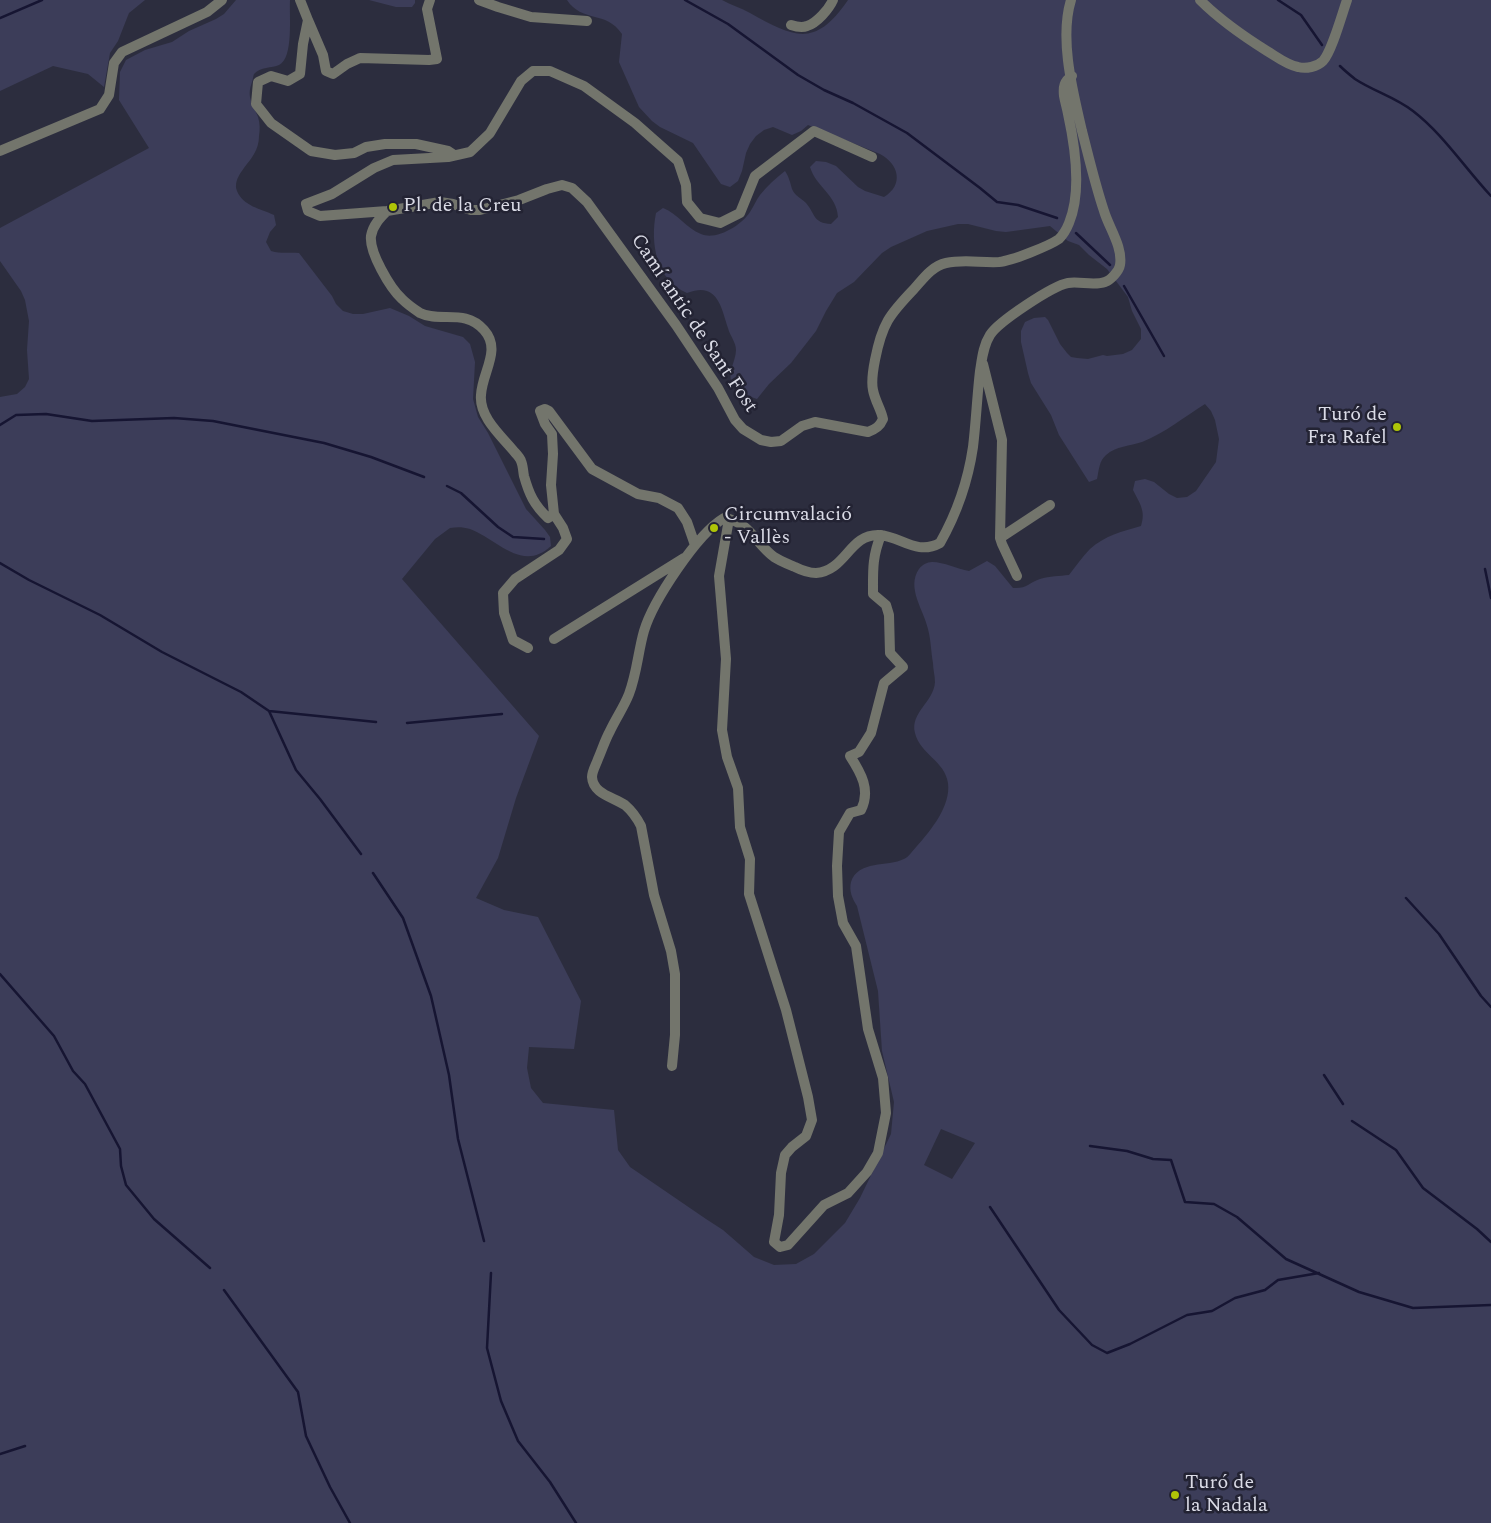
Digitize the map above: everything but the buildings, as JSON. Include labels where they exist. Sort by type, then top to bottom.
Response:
[{"type":"street","points":[[0,151],[100,109],[109,95],[114,63],[122,52],[207,12],[222,0]]},
{"type":"street","points":[[300,0],[323,55],[326,71],[333,74],[360,58],[437,59],[427,9],[430,0]]},
{"type":"street","points":[[479,0],[498,8],[531,17],[587,21]]},
{"type":"street","points":[[791,25],[799,28],[807,27],[831,5],[832,0]]},
{"type":"street","points":[[672,1066],[675,1035],[675,974],[671,951],[654,895],[641,826],[638,819],[626,806],[595,787],[592,778],[609,732],[621,712],[632,686],[644,631],[653,610],[687,556],[695,545],[724,518],[729,518],[743,525],[774,557],[807,572],[824,571],[835,567],[856,542],[867,536],[881,535],[918,548],[933,547],[940,543],[965,489],[973,446],[976,399],[982,358],[985,344],[990,334],[1009,318],[1056,286],[1068,283],[1106,282],[1120,266],[1119,250],[1105,216],[1094,179],[1076,102],[1066,32],[1071,0]]},
{"type":"street","points":[[1200,0],[1243,36],[1284,62],[1298,67],[1312,67],[1323,60],[1330,49],[1347,0]]},
{"type":"street","points":[[308,20],[300,74],[288,80],[271,76],[258,82],[256,104],[271,123],[311,151],[335,155],[354,154],[366,147],[385,144],[416,144],[448,151],[454,155]]},
{"type":"street","points":[[388,211],[320,216],[308,211],[306,204],[332,194],[374,168],[393,160],[448,157],[470,152],[490,133],[521,81],[533,70],[550,71],[584,86],[635,123],[678,161],[686,185],[686,202],[700,218],[720,223],[740,213],[755,176],[814,131],[872,157]]},
{"type":"street","name":"Camí antic de Sant Fost","points":[[388,211],[440,202],[471,210],[480,210],[519,200],[557,186],[567,185],[587,202],[676,325],[718,388],[735,420],[743,429],[761,440],[771,442],[781,441],[814,422],[868,432],[880,425],[883,419],[873,389],[873,369],[881,332],[899,305],[935,267],[944,263],[970,260],[1001,262],[1050,244],[1066,230],[1073,210],[1077,166],[1064,97],[1064,85],[1066,80],[1072,76]]},
{"type":"street","points":[[388,211],[375,224],[370,242],[388,281],[402,299],[421,313],[433,317],[458,316],[470,320],[482,328],[490,338],[492,352],[481,395],[484,414],[521,461],[532,501],[548,518],[554,514]]},
{"type":"street","points":[[982,358],[1002,440],[1000,538],[1017,576]]},
{"type":"street","points":[[528,648],[513,640],[504,613],[503,593],[515,579],[559,550],[567,539],[563,528],[554,514],[551,485],[552,434],[545,424],[540,411],[545,409],[549,411],[592,468],[638,494],[659,498],[678,508],[687,522],[695,545]]},
{"type":"street","points":[[1000,538],[1050,505]]},
{"type":"street","points":[[729,518],[719,576],[726,659],[722,730],[727,757],[738,788],[740,827],[750,859],[749,894],[786,1010],[812,1120],[806,1136],[785,1155],[781,1173],[779,1215],[774,1242],[780,1247],[788,1245],[824,1205],[848,1193],[867,1172],[878,1153],[886,1113],[883,1078],[868,1029],[856,946],[843,923],[838,896],[837,866],[839,832],[850,813],[861,810],[866,800],[862,776],[850,756],[859,752],[870,734],[884,683],[903,667],[890,653],[889,615],[886,605],[873,594],[875,550],[881,535]]},
{"type":"street","points":[[554,639],[687,556]]},
{"type":"shaded area","points":[[0,0],[145,0],[129,13],[118,41],[110,53],[104,87],[88,74],[53,66],[0,91]]},
{"type":"shaded area","points":[[236,0],[290,0],[289,45],[284,61],[279,65],[259,70],[253,76],[250,96],[259,122],[259,141],[254,154],[241,172],[236,186],[240,196],[248,204],[274,215],[276,225],[270,232],[266,242],[271,251],[299,253],[343,311],[363,314],[390,308],[409,316],[425,326],[463,337],[470,344],[475,362],[473,399],[478,417],[526,509],[550,537],[551,546],[540,553],[530,556],[510,551],[470,529],[450,528],[435,539],[402,579],[539,736],[516,798],[498,858],[476,898],[504,910],[538,917],[581,1001],[574,1049],[529,1047],[527,1068],[531,1088],[543,1103],[614,1110],[618,1150],[630,1167],[723,1230],[754,1257],[774,1265],[796,1264],[814,1254],[845,1223],[860,1198],[891,1134],[894,1102],[882,1051],[878,991],[850,885],[860,870],[908,857],[939,817],[948,792],[946,775],[938,763],[922,747],[915,733],[916,719],[931,695],[935,682],[929,633],[915,591],[915,576],[922,566],[932,562],[969,571],[987,561],[995,566],[1013,588],[1025,587],[1044,578],[1069,575],[1095,544],[1114,534],[1141,526],[1143,512],[1133,490],[1135,481],[1145,479],[1154,482],[1177,498],[1187,497],[1196,491],[1216,462],[1219,439],[1215,420],[1205,404],[1150,438],[1110,452],[1102,460],[1097,479],[1089,482],[1059,435],[1051,415],[1031,383],[1021,342],[1021,331],[1025,322],[1034,318],[1045,317],[1060,344],[1071,357],[1088,359],[1103,355],[1123,354],[1132,350],[1141,339],[1141,329],[1132,311],[1128,297],[1107,269],[1079,245],[1068,241],[1050,226],[1006,232],[968,224],[958,224],[927,231],[891,247],[882,253],[854,282],[837,293],[816,331],[791,363],[769,384],[757,399],[739,392],[731,379],[736,347],[720,304],[711,293],[705,290],[687,293],[668,279],[662,270],[655,248],[654,225],[656,213],[663,208],[701,234],[707,236],[721,234],[741,222],[763,192],[785,171],[796,195],[806,203],[818,220],[831,224],[838,217],[837,209],[813,174],[810,167],[816,161],[836,166],[858,187],[884,197],[890,192],[897,181],[895,169],[880,154],[808,125],[792,135],[773,127],[764,130],[750,144],[738,181],[730,187],[721,184],[693,143],[660,127],[639,107],[619,62],[622,34],[609,22],[580,12],[567,0],[722,0],[792,33],[804,34],[814,32],[825,26],[848,0],[1491,0],[1491,1523],[0,1523],[0,397],[17,394],[25,387],[29,379],[27,350],[29,321],[25,300],[21,291],[0,261],[0,228],[149,148],[119,100],[120,72],[126,60],[145,50],[172,42],[189,31],[224,14]],"holes":[[[941,1129],[975,1143],[952,1179],[924,1165]]]},
{"type":"shaded area","points":[[369,0],[415,0],[415,3],[412,7],[396,7]]},
{"type":"waterway","points":[[0,18],[42,0]]},
{"type":"waterway","points":[[685,0],[728,24],[798,75],[907,133],[997,202],[1018,205],[1057,218]]},
{"type":"waterway","points":[[1278,0],[1301,15],[1322,45]]},
{"type":"waterway","points":[[1340,66],[1355,79],[1399,102],[1424,120],[1444,140],[1491,196]]},
{"type":"waterway","points":[[1076,233],[1110,265]]},
{"type":"waterway","points":[[1124,286],[1164,356]]},
{"type":"waterway","points":[[0,425],[16,415],[46,414],[92,421],[174,418],[213,421],[324,443],[371,457],[424,477]]},
{"type":"waterway","points":[[447,486],[461,493],[498,527],[513,537],[544,539]]},
{"type":"waterway","points":[[0,563],[29,580],[100,615],[162,652],[241,692],[269,711],[296,770],[361,854]]},
{"type":"waterway","points":[[1485,569],[1491,598]]},
{"type":"waterway","points":[[269,711],[376,722]]},
{"type":"waterway","points":[[407,723],[502,714]]},
{"type":"waterway","points":[[373,873],[403,918],[431,996],[449,1075],[458,1139],[484,1241]]},
{"type":"waterway","points":[[1406,898],[1439,934],[1481,996],[1491,1007]]},
{"type":"waterway","points":[[0,974],[54,1036],[73,1071],[85,1084],[120,1149],[121,1166],[126,1185],[154,1219],[210,1268]]},
{"type":"waterway","points":[[1324,1075],[1343,1104]]},
{"type":"waterway","points":[[1352,1121],[1396,1150],[1423,1188],[1491,1242]]},
{"type":"waterway","points":[[1090,1146],[1127,1151],[1153,1159],[1171,1160],[1185,1202],[1214,1204],[1237,1217],[1286,1259],[1359,1292],[1413,1308],[1491,1305]]},
{"type":"waterway","points":[[990,1207],[1059,1310],[1092,1345],[1107,1353],[1130,1344],[1187,1315],[1212,1311],[1235,1298],[1265,1290],[1278,1280],[1319,1273]]},
{"type":"waterway","points":[[491,1273],[487,1348],[501,1401],[518,1441],[550,1482],[576,1523]]},
{"type":"waterway","points":[[224,1290],[298,1392],[306,1436],[330,1487],[350,1523]]},
{"type":"waterway","points":[[0,1454],[25,1446]]},
{"type":"place","name":"Pl. de la Creu","points":[[393,207]]},
{"type":"place","name":"Turó de Fra Rafel","points":[[1397,427]]},
{"type":"place","name":"Circumvalació - Vallès","points":[[714,528]]},
{"type":"place","name":"Turó de la Nadala","points":[[1175,1495]]}]
